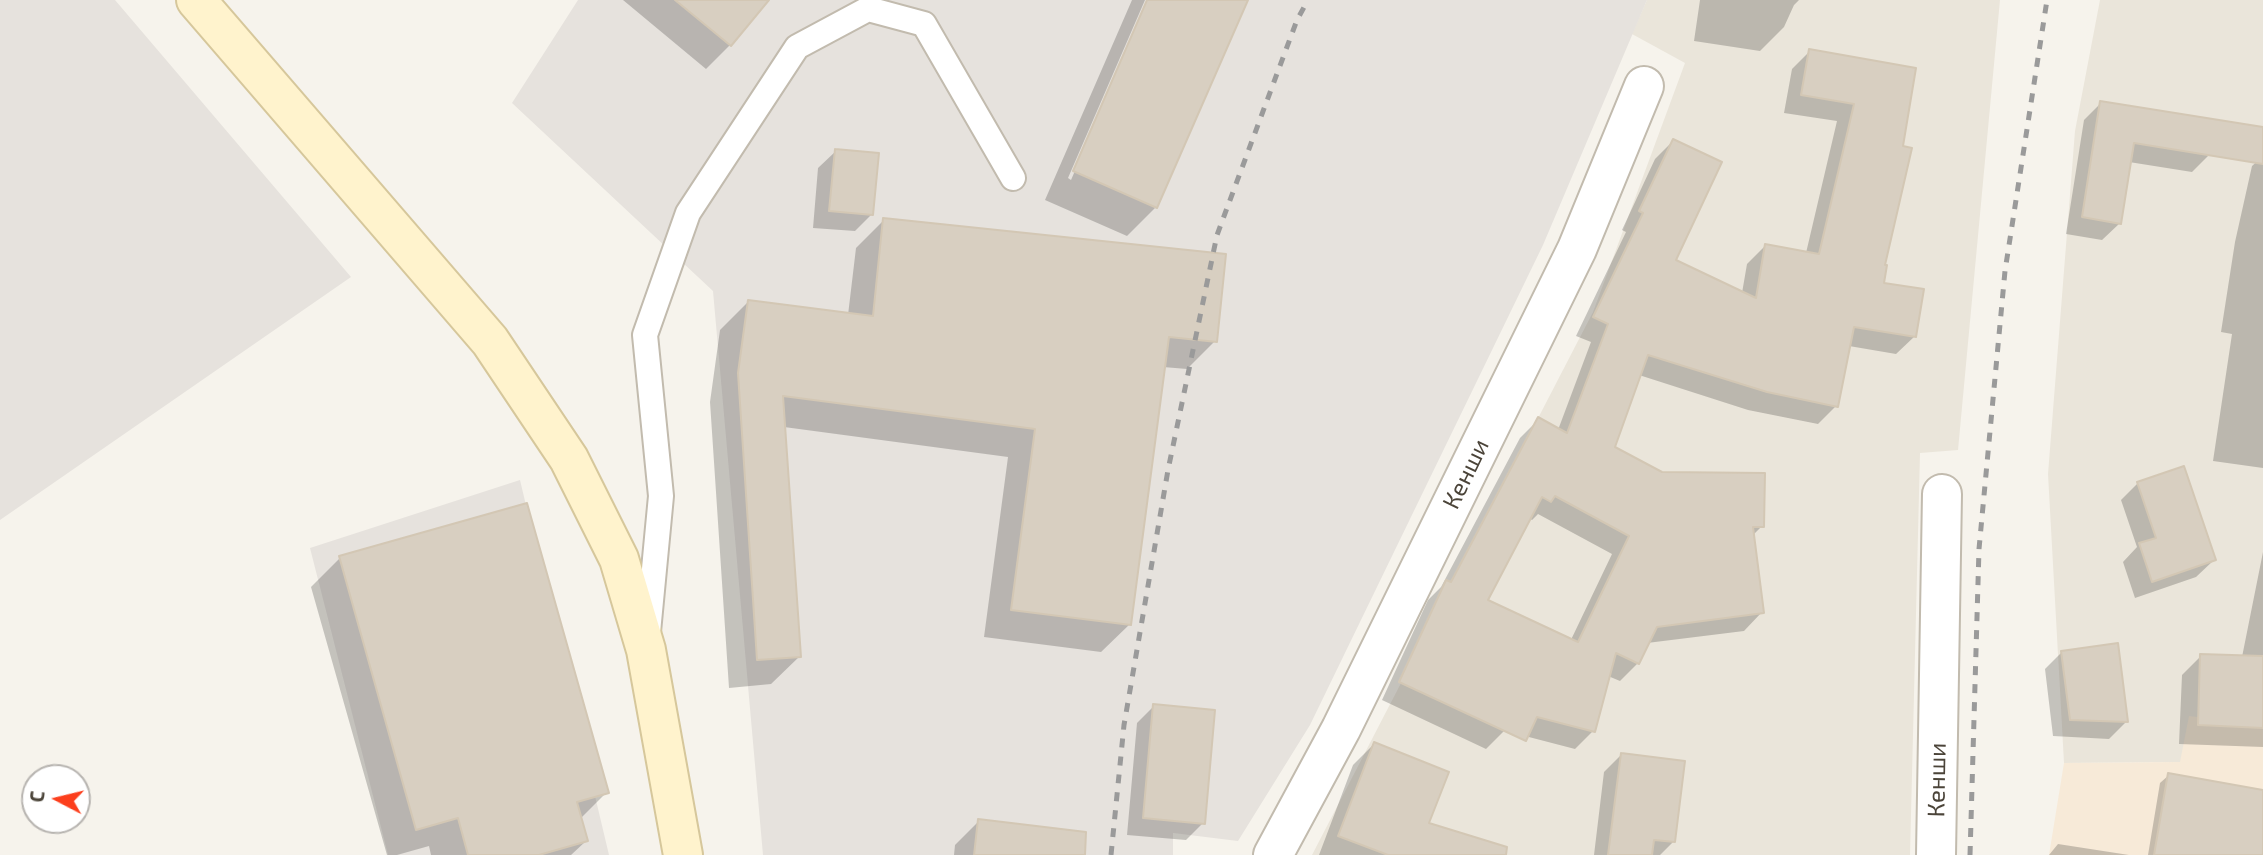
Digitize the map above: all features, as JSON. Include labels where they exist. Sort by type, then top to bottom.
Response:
[{"type":"main road","points":[[196,0],[491,341],[569,459],[619,559],[646,650],[683,855]]},
{"type":"street","name":"Кенши","points":[[1273,855],[1341,729],[1577,249],[1644,86]]},
{"type":"street","name":"Кенши","points":[[1936,855],[1942,495]]},
{"type":"lane","points":[[646,650],[661,496],[645,335],[688,213],[797,47],[868,9],[924,24],[1013,178]]},
{"type":"shaded area","points":[[0,0],[115,0],[351,277],[0,520]]},
{"type":"shaded area","points":[[578,0],[1647,0],[1543,245],[1310,725],[1238,841],[1173,833],[1173,855],[763,855],[713,291],[512,103]]},
{"type":"shaded area","points":[[1647,0],[2000,0],[1958,450],[1920,453],[1910,855],[1312,855],[1593,312],[1685,63],[1632,34]]},
{"type":"shaded area","points":[[2100,0],[2263,0],[2263,725],[2180,762],[2064,763],[2048,474],[2075,131]]},
{"type":"shaded area","points":[[520,480],[609,855],[388,855],[310,548]]},
{"type":"shaded area","points":[[2189,716],[2263,725],[2263,855],[2049,855],[2064,763],[2180,762]]},
{"type":"building","points":[[675,0],[769,0],[731,46]]},
{"type":"building","points":[[1147,0],[1248,0],[1157,208],[1073,171]]},
{"type":"building","points":[[1809,49],[1916,68],[1903,146],[1912,148],[1885,265],[1884,283],[1924,289],[1916,337],[1854,327],[1838,407],[1767,392],[1648,355],[1615,447],[1662,472],[1765,473],[1764,527],[1753,527],[1764,613],[1657,627],[1639,664],[1616,653],[1595,732],[1537,717],[1526,741],[1399,682],[1446,580],[1451,582],[1538,417],[1567,433],[1608,324],[1593,317],[1643,213],[1639,211],[1673,139],[1722,162],[1676,260],[1756,298],[1765,244],[1819,254],[1854,104],[1801,95]],"holes":[[[1555,496],[1629,536],[1578,642],[1488,600],[1542,497],[1551,502]]]},
{"type":"building","points":[[2100,101],[2263,127],[2263,164],[2134,143],[2121,224],[2082,217]]},
{"type":"building","points":[[835,149],[879,153],[873,215],[829,211]]},
{"type":"building","points":[[883,218],[1226,254],[1217,342],[1169,337],[1131,625],[1011,610],[1035,429],[783,396],[801,657],[757,660],[738,373],[748,300],[873,316]]},
{"type":"building","points":[[2184,466],[2216,560],[2152,582],[2139,543],[2156,538],[2137,482]]},
{"type":"building","points":[[527,503],[609,793],[577,802],[588,841],[539,855],[468,855],[458,818],[416,830],[339,556]]},
{"type":"building","points":[[2118,643],[2128,722],[2070,720],[2061,651]]},
{"type":"building","points":[[2200,654],[2263,656],[2263,728],[2198,725]]},
{"type":"building","points":[[1153,704],[1215,710],[1205,824],[1143,818]]},
{"type":"building","points":[[1374,742],[1449,772],[1429,823],[1507,847],[1506,855],[1388,855],[1338,836]]},
{"type":"building","points":[[1621,753],[1685,761],[1675,842],[1654,840],[1652,855],[1608,855]]},
{"type":"building","points":[[2168,773],[2263,790],[2263,855],[2154,855]]},
{"type":"building","points":[[978,819],[1086,832],[1085,855],[974,855]]},
{"type":"railway","points":[[1111,855],[1124,725],[1168,470],[1217,235],[1297,20],[1308,0]]},
{"type":"railway","points":[[1970,855],[1979,549],[2005,271],[2047,0]]}]
